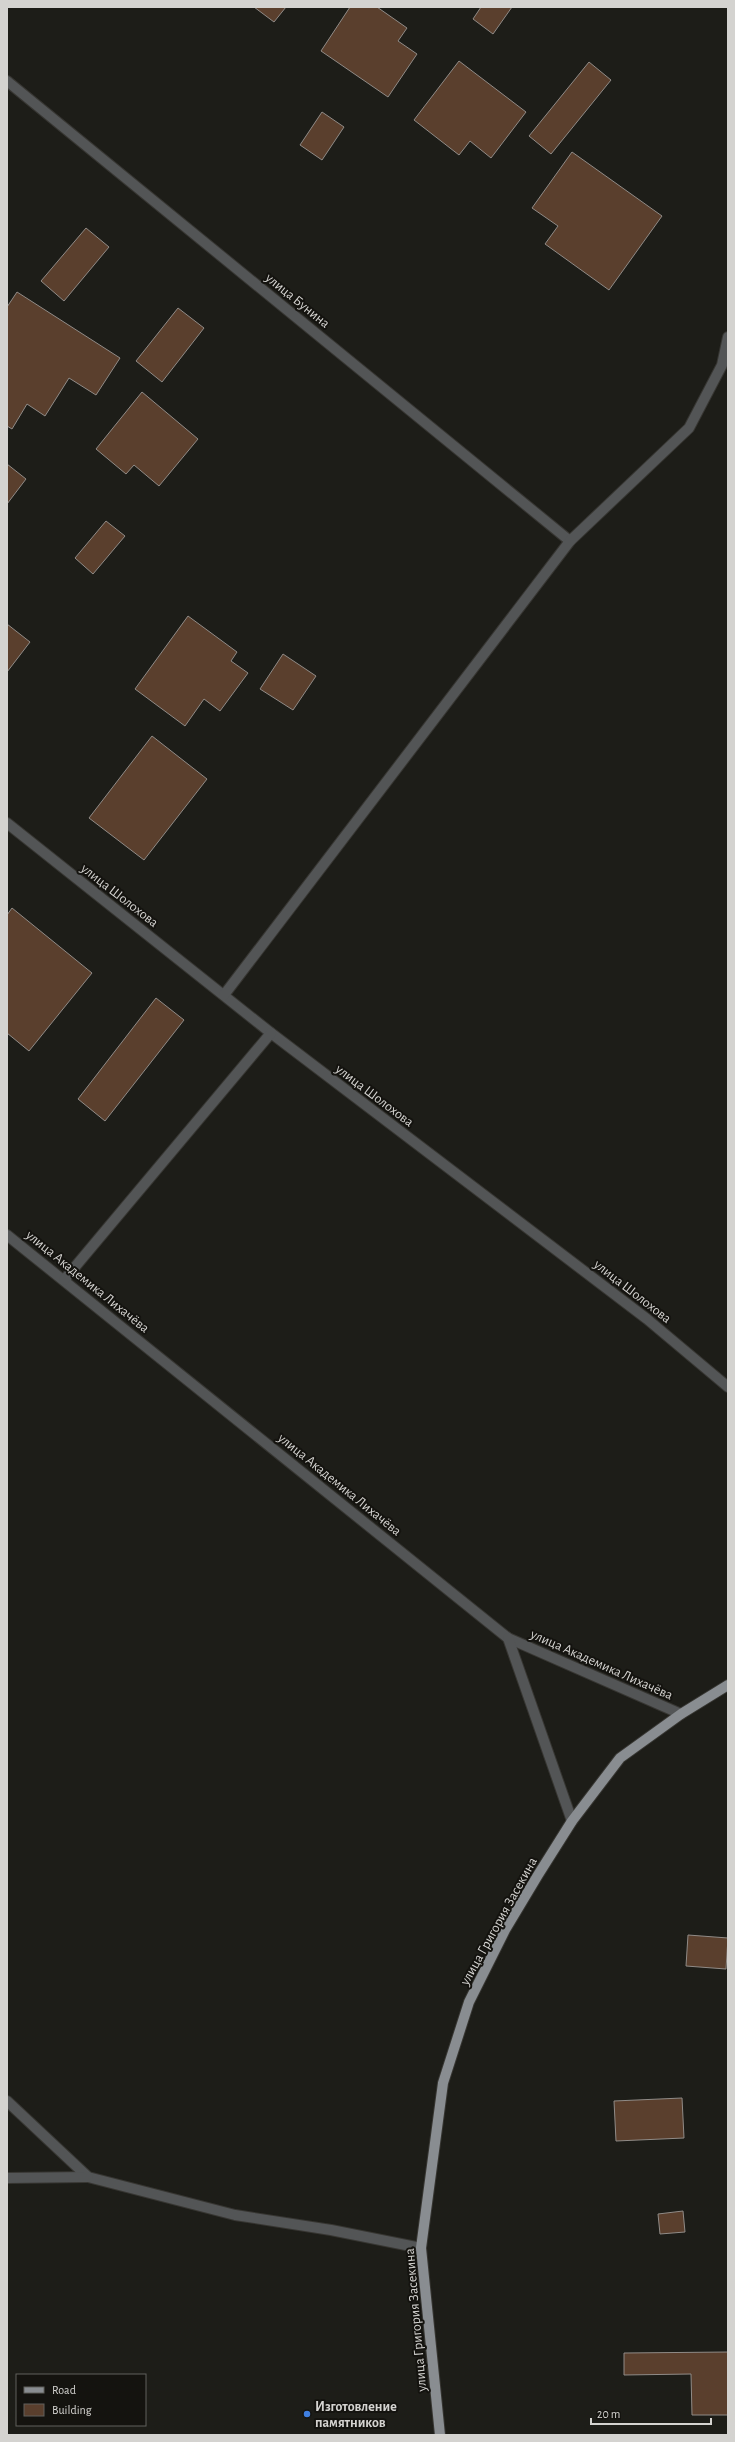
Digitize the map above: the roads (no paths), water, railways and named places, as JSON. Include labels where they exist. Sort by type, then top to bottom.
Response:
[{"type":"main road","name":"улица Григория Засекина","points":[[440,2435],[421,2248],[443,2083],[469,2002],[505,1930],[572,1821],[620,1758],[681,1714],[728,1685]]},
{"type":"street","name":"улица Бунина","points":[[7,81],[570,541]]},
{"type":"street","points":[[224,995],[570,541],[689,428],[722,365],[728,337]]},
{"type":"street","name":"улица Шолохова","points":[[7,823],[271,1033],[647,1319],[728,1387]]},
{"type":"street","points":[[64,1280],[271,1033]]},
{"type":"street","name":"улица Академика Лихачёва","points":[[7,1234],[508,1638],[681,1714]]},
{"type":"street","points":[[508,1638],[572,1821]]},
{"type":"street","points":[[7,2101],[88,2177]]},
{"type":"street","points":[[7,2178],[88,2177],[235,2215],[331,2230],[421,2248]]},
{"type":"place","name":"Изготовление памятников","points":[[307,2414]]}]
